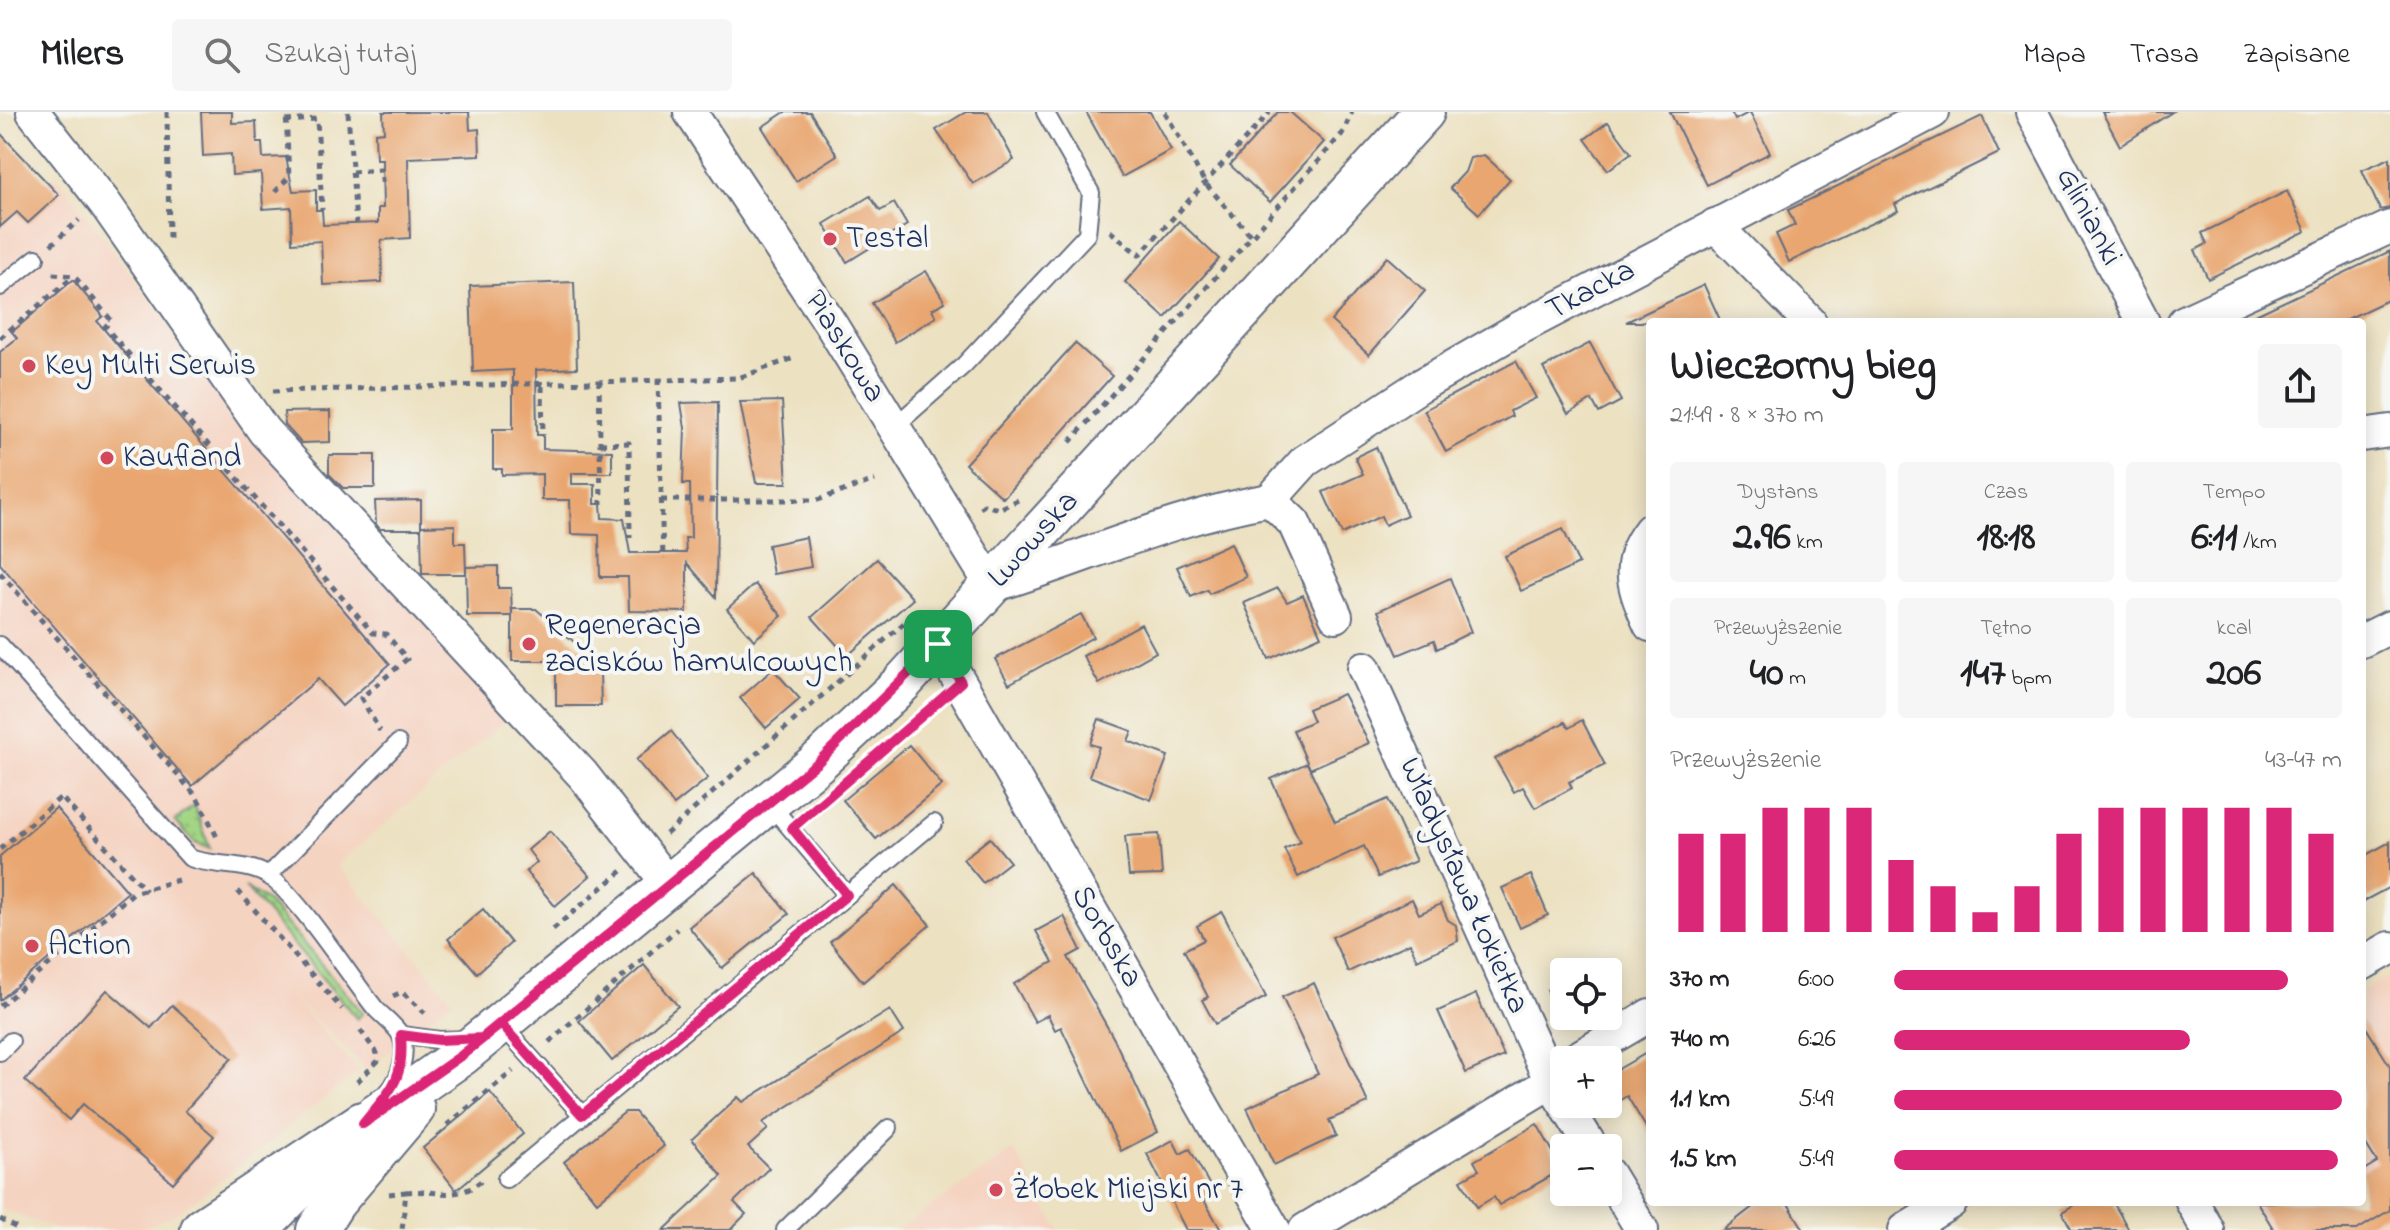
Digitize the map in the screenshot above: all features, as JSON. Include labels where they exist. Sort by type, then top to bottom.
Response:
[{"type":"main road","points":[[203,1230],[363,1124]]},
{"type":"street","points":[[33,112],[104,202],[264,431],[583,775],[669,885]]},
{"type":"street","name":"Piaskowa","points":[[690,112],[830,323],[992,586]]},
{"type":"street","name":"Tkacka","points":[[1270,500],[1305,461],[1418,387],[1715,225],[1933,112]]},
{"type":"street","name":"Glinianki","points":[[2032,112],[2141,318]]},
{"type":"street","name":"Lwowska","points":[[257,1230],[363,1124],[482,1039],[817,763],[992,586],[1405,119]]},
{"type":"street","points":[[1715,225],[1806,318]]},
{"type":"street","points":[[2193,318],[2390,227]]},
{"type":"street","points":[[2366,434],[2390,431]]},
{"type":"street","points":[[992,586],[1066,564],[1179,520],[1270,500],[1294,523],[1336,616]]},
{"type":"street","points":[[1646,535],[1637,546],[1632,570],[1646,613]]},
{"type":"street","points":[[2366,639],[2390,627]]},
{"type":"street","name":"Sorbska","points":[[938,644],[1274,1230]]},
{"type":"street","name":"Władysława Łokietka","points":[[1364,668],[1550,1056]]},
{"type":"street","points":[[2366,962],[2390,948]]},
{"type":"street","points":[[1610,1046],[1646,1018]]},
{"type":"street","name":"Lwowska","points":[[317,1230],[335,1202],[383,1143],[482,1039]]},
{"type":"street","points":[[1305,1230],[1550,1090]]},
{"type":"street","points":[[1622,1197],[1642,1230]]},
{"type":"street","points":[[1905,1230],[1944,1206]]},
{"type":"street","points":[[2194,1206],[2208,1230]]},
{"type":"lane","points":[[894,427],[964,365],[1087,234],[1091,193],[1045,112]]},
{"type":"lane","points":[[0,287],[36,258]]},
{"type":"lane","points":[[0,645],[190,858],[208,865],[250,868],[268,876],[401,1035],[404,1064],[393,1086],[363,1124]]},
{"type":"lane","points":[[268,876],[394,746]]},
{"type":"lane","points":[[768,802],[847,895]]},
{"type":"lane","points":[[506,1179],[934,823]]},
{"type":"lane","points":[[401,1035],[439,1040],[482,1039],[530,1056],[582,1115]]},
{"type":"lane","points":[[785,1230],[889,1128]]},
{"type":"path","points":[[167,112],[169,247]]},
{"type":"path","points":[[275,192],[289,177],[286,112]]},
{"type":"path","points":[[348,112],[356,224]]},
{"type":"path","points":[[1165,112],[1205,183],[1251,236]]},
{"type":"path","points":[[1089,213],[1139,255],[1270,112]]},
{"type":"path","points":[[1068,444],[1342,134],[1352,112]]},
{"type":"path","points":[[286,121],[317,119],[322,210]]},
{"type":"path","points":[[352,172],[381,170],[383,189]]},
{"type":"path","points":[[81,219],[36,258],[43,272],[74,276],[111,320],[105,327],[325,581],[373,633],[386,634],[407,659],[361,698],[394,746]]},
{"type":"path","points":[[0,338],[74,276]]},
{"type":"path","points":[[275,391],[542,386],[599,380],[738,378],[797,357]]},
{"type":"path","points":[[658,379],[663,559]]},
{"type":"path","points":[[599,380],[601,504]]},
{"type":"path","points":[[542,386],[543,435]]},
{"type":"path","points":[[600,444],[629,443],[630,538]]},
{"type":"path","points":[[661,500],[818,500],[875,480]]},
{"type":"path","points":[[977,512],[984,505],[999,509],[1019,500],[1028,489]]},
{"type":"path","points":[[0,573],[197,797],[222,849]]},
{"type":"path","points":[[548,933],[906,622]]},
{"type":"path","points":[[916,723],[961,682]]},
{"type":"path","points":[[0,849],[61,797],[147,892]]},
{"type":"path","points":[[0,1006],[133,893],[147,892],[156,885]]},
{"type":"path","points":[[234,888],[347,1015]]},
{"type":"path","points":[[437,1132],[686,921]]},
{"type":"path","points":[[393,996],[402,992],[423,1013],[435,1014]]},
{"type":"path","points":[[378,1196],[406,1192],[459,1195],[471,1190],[496,1167],[506,1179]]},
{"type":"path","points":[[402,1230],[406,1192]]},
{"type":"path","points":[[0,1219],[20,1230]]},
{"type":"shaded area","points":[[56,175],[253,437],[511,715],[337,865],[452,1000],[367,1070],[283,987],[359,1071],[206,1192],[174,1215],[139,1230],[58,1230],[0,1208],[0,222],[4,223]]},
{"type":"shaded area","points":[[2390,979],[2390,1230],[2267,1230],[2252,1206],[2366,1206],[2366,989]]},
{"type":"shaded area","name":"Żłobek Miejski nr 7","points":[[1014,1150],[1059,1230],[898,1230]]},
{"type":"green space","points":[[194,805],[210,849],[195,843],[175,821]]},
{"type":"green space","points":[[245,887],[268,902],[363,1013],[357,1019]]},
{"type":"building","points":[[201,112],[232,112],[232,123],[256,122],[257,143],[262,143],[263,158],[286,157],[293,191],[316,190],[316,210],[322,210],[323,225],[378,223],[378,208],[383,208],[382,159],[376,159],[375,133],[384,132],[383,112],[469,112],[470,130],[479,129],[480,155],[408,158],[410,238],[381,240],[382,282],[323,285],[321,241],[292,243],[291,207],[263,209],[261,173],[232,175],[231,154],[203,156]]},
{"type":"building","points":[[785,112],[810,112],[837,155],[796,181],[762,127]]},
{"type":"building","points":[[966,112],[988,112],[1014,160],[973,184],[936,130]]},
{"type":"building","points":[[1086,112],[1150,112],[1171,150],[1122,177]]},
{"type":"building","points":[[1278,112],[1290,112],[1324,142],[1270,202],[1230,165]]},
{"type":"building","points":[[1670,112],[1731,112],[1735,120],[1750,112],[1770,153],[1707,185]]},
{"type":"building","points":[[2102,112],[2172,112],[2120,146]]},
{"type":"building","points":[[1982,116],[1999,153],[1895,204],[1898,211],[1789,262],[1776,234],[1795,225],[1788,210]]},
{"type":"building","points":[[1608,122],[1631,153],[1608,170],[1585,139]]},
{"type":"building","points":[[0,133],[59,195],[28,223],[17,212],[0,227]]},
{"type":"building","points":[[1484,155],[1510,179],[1479,214],[1450,188],[1465,172],[1470,158]]},
{"type":"building","points":[[2390,158],[2390,208],[2380,210],[2362,170]]},
{"type":"building","points":[[2287,191],[2306,231],[2208,279],[2195,250],[2207,244],[2202,233]]},
{"type":"building","name":"Testal","points":[[870,196],[880,211],[894,203],[907,225],[847,262],[824,224]]},
{"type":"building","points":[[1179,221],[1219,259],[1165,318],[1125,282]]},
{"type":"building","points":[[2390,251],[2390,299],[2350,318],[2249,318]]},
{"type":"building","points":[[1387,257],[1425,291],[1369,355],[1331,321]]},
{"type":"building","points":[[926,271],[945,302],[932,309],[936,317],[895,342],[872,303]]},
{"type":"building","name":"Kaufland","points":[[73,280],[103,316],[97,321],[390,664],[342,706],[318,679],[192,786],[0,564],[0,352],[17,338],[12,332]]},
{"type":"building","points":[[574,282],[577,368],[536,370],[537,435],[543,435],[543,449],[612,451],[612,473],[572,473],[572,484],[595,484],[595,504],[601,504],[602,518],[624,519],[630,553],[686,553],[685,538],[691,538],[690,484],[683,484],[685,428],[681,403],[718,402],[716,597],[687,563],[687,612],[629,611],[628,577],[600,577],[599,535],[571,534],[570,500],[542,500],[542,474],[502,475],[502,469],[493,469],[493,429],[513,429],[513,370],[473,372],[470,286]]},
{"type":"building","points":[[1704,285],[1719,318],[1646,318],[1646,322],[1626,322]]},
{"type":"building","points":[[1075,343],[1112,376],[1003,498],[965,464]]},
{"type":"building","points":[[1590,343],[1621,401],[1599,413],[1592,400],[1568,414],[1543,368]]},
{"type":"building","points":[[1516,361],[1536,398],[1510,411],[1512,416],[1446,452],[1424,410]]},
{"type":"building","points":[[782,401],[787,483],[756,483],[740,402]]},
{"type":"building","points":[[330,411],[330,442],[301,443],[285,425],[284,412]]},
{"type":"building","points":[[1376,447],[1407,515],[1385,525],[1381,516],[1342,534],[1323,492],[1363,474],[1355,457]]},
{"type":"building","points":[[329,455],[375,455],[375,488],[343,488],[329,474]]},
{"type":"building","points":[[421,500],[421,529],[380,529],[376,524],[375,501]]},
{"type":"building","points":[[455,525],[455,543],[465,543],[466,574],[422,574],[421,526]]},
{"type":"building","points":[[1563,529],[1579,564],[1521,591],[1505,556]]},
{"type":"building","points":[[806,537],[811,567],[773,574],[768,545]]},
{"type":"building","points":[[1231,543],[1246,577],[1209,594],[1207,590],[1191,597],[1177,567]]},
{"type":"building","points":[[877,559],[913,599],[847,656],[812,617]]},
{"type":"building","points":[[498,566],[498,588],[511,588],[512,616],[467,616],[466,567]]},
{"type":"building","points":[[1450,578],[1471,632],[1437,649],[1434,640],[1398,655],[1378,611]]},
{"type":"building","points":[[755,584],[782,616],[754,640],[727,609]]},
{"type":"building","points":[[1278,588],[1287,602],[1303,595],[1321,636],[1269,659],[1244,603]]},
{"type":"building","points":[[512,609],[536,609],[595,660],[600,672],[601,706],[556,706],[556,661],[512,661]]},
{"type":"building","points":[[1081,614],[1093,637],[1009,684],[995,659]]},
{"type":"building","points":[[1141,624],[1156,652],[1099,684],[1083,656]]},
{"type":"building","points":[[773,669],[800,699],[766,728],[740,698]]},
{"type":"building","points":[[1343,694],[1369,743],[1310,769],[1293,730],[1313,721],[1308,709]]},
{"type":"building","points":[[1099,719],[1132,731],[1128,741],[1168,756],[1151,800],[1089,776],[1099,747],[1090,744]]},
{"type":"building","points":[[1582,720],[1605,765],[1569,782],[1572,788],[1535,808],[1523,787],[1514,792],[1495,759],[1565,722],[1569,728]]},
{"type":"building","points":[[671,731],[708,778],[674,805],[636,760]]},
{"type":"building","points":[[909,745],[942,785],[876,839],[843,800]]},
{"type":"building","points":[[1307,763],[1335,822],[1388,799],[1416,861],[1378,877],[1364,846],[1298,877],[1284,849],[1300,842],[1271,779]]},
{"type":"building","name":"Action","points":[[56,808],[128,892],[0,1000],[0,856]]},
{"type":"building","points":[[550,831],[590,876],[555,906],[526,872],[537,862],[528,850]]},
{"type":"building","points":[[1159,834],[1162,875],[1129,876],[1125,836]]},
{"type":"building","points":[[990,838],[1010,862],[983,883],[963,859]]},
{"type":"building","points":[[2390,842],[2390,887],[2366,900],[2366,855]]},
{"type":"building","points":[[756,873],[789,914],[722,968],[689,927]]},
{"type":"building","points":[[1531,875],[1548,915],[1520,928],[1502,888]]},
{"type":"building","points":[[896,885],[930,925],[863,982],[830,942]]},
{"type":"building","points":[[1412,899],[1419,914],[1441,904],[1448,920],[1456,925],[1458,941],[1417,960],[1410,943],[1348,972],[1332,937]]},
{"type":"building","points":[[483,909],[511,943],[477,973],[448,939]]},
{"type":"building","points":[[1222,912],[1266,997],[1215,1024],[1202,1000],[1208,997],[1184,950],[1204,940],[1197,926]]},
{"type":"building","points":[[1064,916],[1081,950],[1068,957],[1114,1039],[1158,1132],[1121,1151],[1061,1027],[1055,1030],[1048,1015],[1035,1022],[1014,984],[1053,962],[1036,931]]},
{"type":"building","points":[[644,965],[678,1006],[612,1061],[579,1021]]},
{"type":"building","points":[[1314,983],[1368,1103],[1329,1120],[1336,1136],[1274,1165],[1247,1108],[1318,1074],[1282,997]]},
{"type":"building","points":[[107,990],[151,1028],[172,1005],[232,1058],[185,1111],[214,1136],[173,1183],[83,1104],[69,1120],[25,1081]]},
{"type":"building","points":[[1476,994],[1504,1056],[1466,1073],[1438,1011]]},
{"type":"building","points":[[890,1010],[904,1032],[762,1123],[768,1129],[748,1147],[769,1168],[734,1202],[746,1214],[730,1230],[664,1230],[722,1176],[692,1139],[738,1097],[743,1102]]},
{"type":"building","points":[[2366,1027],[2390,1066],[2390,1210],[2357,1230],[2274,1230],[2259,1206],[2366,1206],[2366,1169],[2377,1162],[2366,1144]]},
{"type":"building","points":[[1646,1053],[1646,1127],[1627,1096],[1622,1099],[1622,1067]]},
{"type":"building","points":[[490,1092],[523,1134],[456,1190],[423,1148]]},
{"type":"building","points":[[625,1112],[635,1112],[664,1146],[597,1202],[564,1162]]},
{"type":"building","points":[[1537,1124],[1550,1146],[1550,1176],[1499,1205],[1494,1197],[1477,1207],[1461,1180],[1479,1170],[1474,1161]]},
{"type":"building","points":[[1173,1140],[1180,1154],[1190,1149],[1215,1195],[1204,1200],[1221,1230],[1186,1230],[1147,1154]]},
{"type":"building","points":[[1754,1206],[1789,1206],[1804,1230],[1723,1230]]},
{"type":"building","points":[[2072,1206],[2115,1206],[2129,1230],[2072,1230],[2062,1212]]},
{"type":"place","name":"Testal","points":[[830,239]]},
{"type":"place","name":"Key Multi Serwis","points":[[29,366]]},
{"type":"place","name":"Kaufland","points":[[107,458]]},
{"type":"place","name":"Regeneracja zacisków hamulcowych","points":[[529,644]]},
{"type":"place","name":"Action","points":[[32,946]]},
{"type":"place","name":"Żłobek Miejski nr 7","points":[[996,1190]]},
{"type":"route","points":[[938,644],[961,682],[945,699],[792,828],[847,895],[582,1115],[501,1024],[462,1055],[363,1124],[393,1086],[404,1064],[401,1035],[439,1040],[482,1038],[817,763],[902,683],[938,644]]}]
